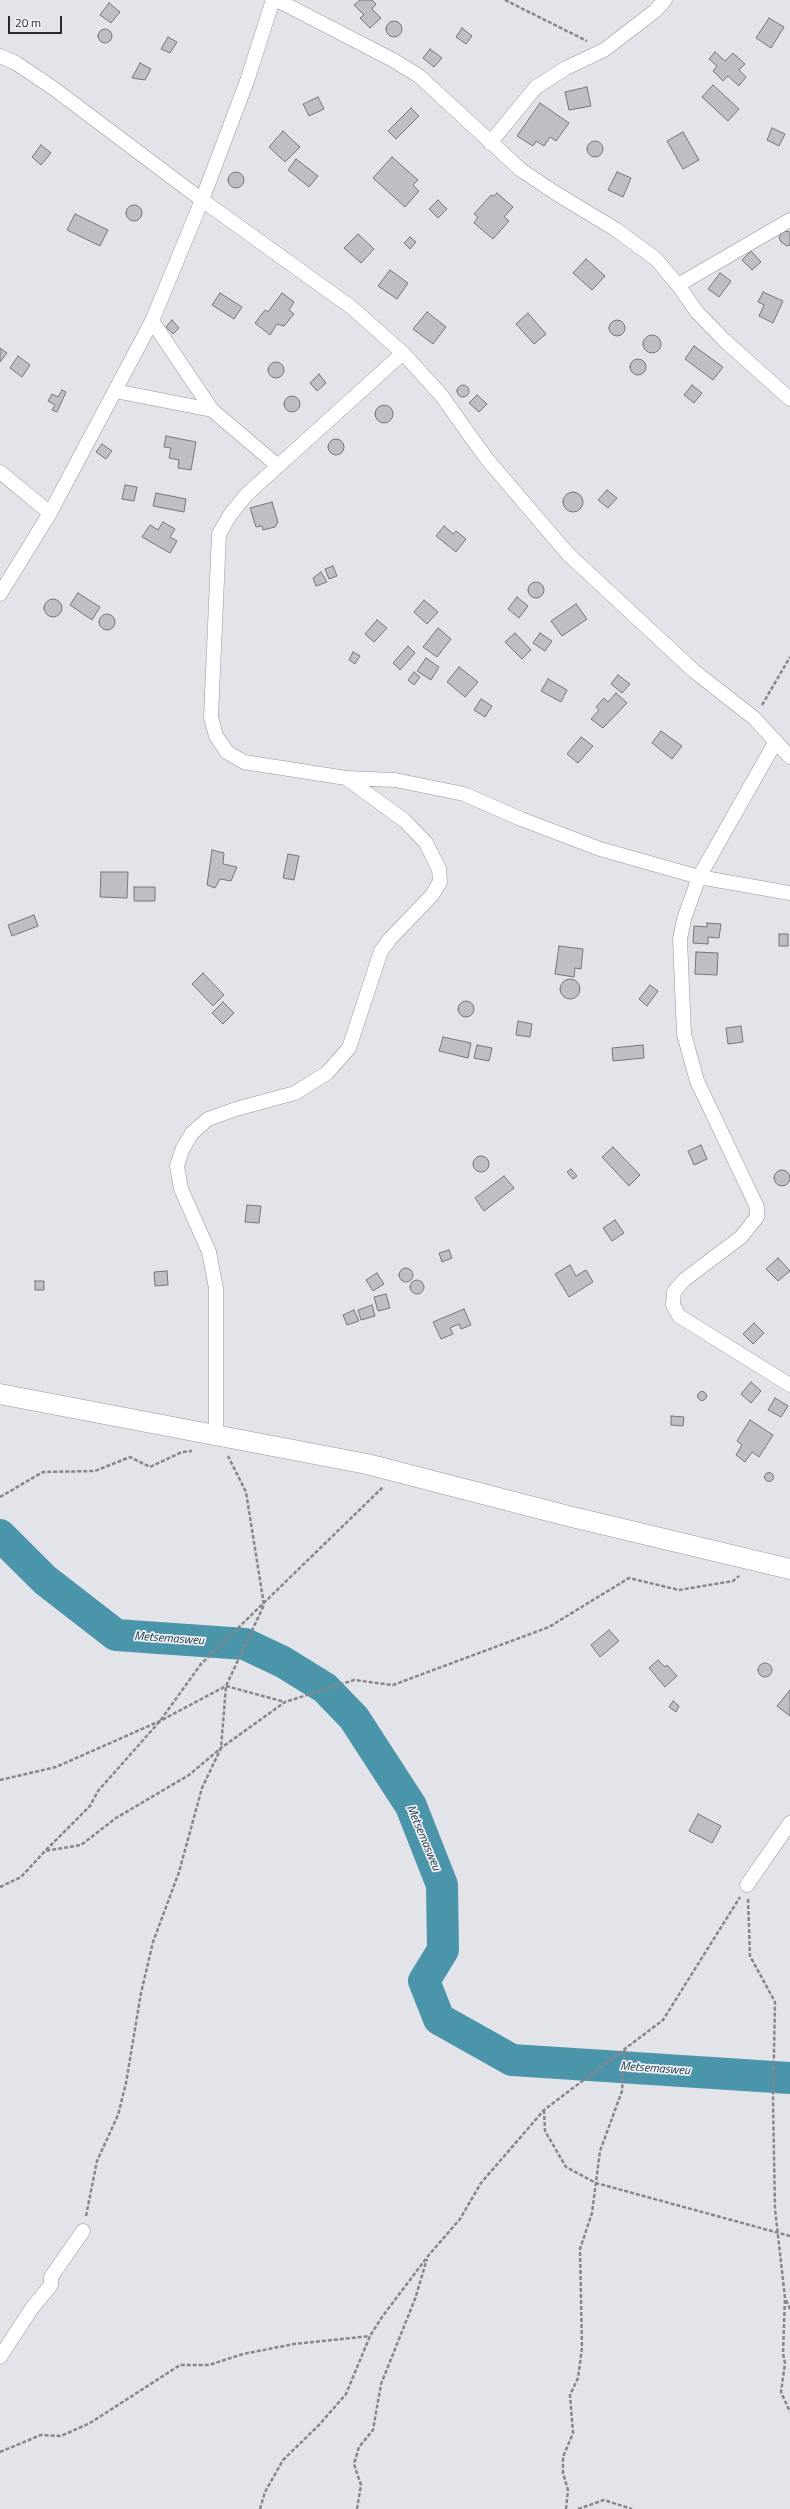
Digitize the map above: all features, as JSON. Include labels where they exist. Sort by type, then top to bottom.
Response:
[{"type":"street","points":[[0,594],[50,513],[152,321],[202,200],[247,81],[273,0]]},
{"type":"street","points":[[277,0],[393,60],[419,76],[490,143],[527,174],[615,229],[656,259],[678,285],[697,312],[724,340],[790,399]]},
{"type":"street","points":[[490,143],[536,87],[566,68],[604,50],[655,11],[665,0]]},
{"type":"street","points":[[0,56],[16,63],[54,88],[202,200],[351,307],[403,353],[441,395],[486,458],[568,554],[694,671],[754,718],[790,757]]},
{"type":"street","points":[[678,285],[790,220]]},
{"type":"street","points":[[152,321],[212,410],[278,466]]},
{"type":"street","points":[[403,353],[242,500],[230,515],[219,534],[211,717],[216,736],[227,752],[244,762],[346,778],[395,780],[464,794],[521,819],[600,849],[699,877],[790,893]]},
{"type":"street","points":[[115,392],[212,410]]},
{"type":"street","points":[[0,472],[50,513]]},
{"type":"street","points":[[776,741],[699,877],[684,919],[680,939],[684,1034],[697,1081],[757,1207],[757,1217],[741,1238],[684,1280],[674,1292],[673,1305],[679,1316],[790,1385]]},
{"type":"street","points":[[216,1434],[216,1288],[209,1252],[180,1189],[178,1166],[182,1150],[192,1133],[208,1120],[236,1109],[295,1093],[327,1074],[349,1048],[381,951],[390,939],[432,895],[440,882],[439,869],[426,843],[405,821],[346,778]]},
{"type":"street","points":[[0,1394],[216,1434],[399,1472],[568,1516],[758,1560],[790,1569]]},
{"type":"street","points":[[747,1885],[790,1823]]},
{"type":"street","points":[[0,2357],[32,2308],[51,2286],[51,2277],[83,2231]]},
{"type":"path","points":[[506,0],[604,50]]},
{"type":"path","points":[[754,718],[790,657]]},
{"type":"path","points":[[83,2231],[98,2161],[118,2115],[126,2083],[141,1993],[153,1942],[179,1872],[202,1788],[221,1748],[226,1686],[264,1605],[246,1492],[216,1434]]},
{"type":"path","points":[[0,1496],[43,1472],[95,1471],[130,1457],[150,1467],[182,1452],[196,1451]]},
{"type":"path","points":[[0,1886],[21,1877],[45,1850],[90,1806],[98,1791],[160,1721],[201,1664],[264,1605],[342,1524],[399,1472]]},
{"type":"path","points":[[45,1850],[81,1845],[116,1818],[190,1775],[221,1748],[285,1702],[354,1680],[393,1685],[549,1627],[629,1578],[678,1590],[733,1581],[758,1560]]},
{"type":"path","points":[[0,1780],[56,1767],[160,1721],[226,1686],[285,1702]]},
{"type":"path","points":[[260,2509],[265,2492],[283,2460],[319,2425],[346,2394],[370,2336],[382,2317],[428,2256],[460,2219],[481,2183],[544,2110],[625,2047],[663,2020],[747,1885]]},
{"type":"path","points":[[747,1885],[750,1956],[774,2002],[773,2101],[775,2209],[785,2298],[783,2353],[785,2363],[781,2392],[790,2412]]},
{"type":"path","points":[[566,2509],[568,2490],[563,2473],[563,2458],[573,2433],[570,2395],[578,2378],[582,2348],[580,2250],[592,2213],[600,2151],[622,2091],[625,2047]]},
{"type":"path","points":[[544,2110],[545,2131],[566,2167],[596,2183],[777,2231],[790,2236]]},
{"type":"path","points":[[357,2509],[361,2485],[354,2464],[359,2447],[372,2430],[381,2384],[415,2299],[428,2256]]},
{"type":"path","points":[[785,2298],[790,2309]]},
{"type":"path","points":[[0,2452],[41,2435],[60,2436],[90,2423],[180,2366],[209,2365],[243,2354],[294,2344],[370,2336]]},
{"type":"path","points":[[578,2509],[604,2500],[632,2509]]},
{"type":"building","points":[[360,0],[372,0],[376,4],[372,9],[381,18],[370,28],[360,18],[364,15],[354,5]]},
{"type":"building","points":[[109,3],[120,12],[111,23],[100,15]]},
{"type":"building","points":[[769,18],[784,27],[771,48],[756,38]]},
{"type":"building","points":[[394,21],[400,23],[402,29],[400,35],[394,37],[388,35],[386,29],[388,23]]},
{"type":"building","points":[[462,28],[472,36],[466,44],[456,37]]},
{"type":"building","points":[[105,29],[110,31],[112,36],[110,41],[105,43],[100,41],[98,36],[100,31]]},
{"type":"building","points":[[168,37],[177,42],[170,53],[161,49]]},
{"type":"building","points":[[430,49],[442,58],[434,67],[423,58]]},
{"type":"building","points":[[715,52],[725,61],[733,53],[745,64],[739,70],[746,77],[739,86],[728,76],[723,81],[713,71],[717,66],[709,59]]},
{"type":"building","points":[[140,63],[151,69],[145,80],[132,78]]},
{"type":"building","points":[[713,85],[739,109],[728,121],[702,97]]},
{"type":"building","points":[[587,87],[591,106],[569,110],[565,92]]},
{"type":"building","points":[[318,97],[324,109],[309,116],[303,104]]},
{"type":"building","points":[[540,103],[569,123],[556,141],[550,137],[544,146],[536,141],[533,146],[517,136]]},
{"type":"building","points":[[411,108],[419,116],[396,139],[388,131]]},
{"type":"building","points":[[772,128],[785,134],[779,146],[767,140]]},
{"type":"building","points":[[283,131],[300,147],[285,162],[269,147]]},
{"type":"building","points":[[683,132],[699,160],[683,169],[667,141]]},
{"type":"building","points":[[595,141],[601,143],[603,149],[601,155],[595,157],[589,155],[587,149],[589,143]]},
{"type":"building","points":[[41,145],[51,153],[41,165],[32,157]]},
{"type":"building","points":[[392,157],[418,180],[413,185],[419,191],[405,207],[373,178]]},
{"type":"building","points":[[296,159],[318,176],[309,187],[288,170]]},
{"type":"building","points":[[236,172],[242,174],[244,180],[242,186],[236,188],[230,186],[228,180],[230,174]]},
{"type":"building","points":[[617,172],[631,178],[623,197],[608,190]]},
{"type":"building","points":[[497,193],[513,207],[504,217],[509,221],[493,239],[474,223],[478,217],[474,214],[491,195],[494,196]]},
{"type":"building","points":[[438,200],[447,209],[438,218],[429,209]]},
{"type":"building","points":[[134,205],[140,207],[142,213],[140,219],[134,221],[128,219],[126,213],[128,207]]},
{"type":"building","points":[[75,214],[108,230],[100,246],[67,230]]},
{"type":"building","points":[[784,231],[790,232],[790,245],[787,246],[781,242],[779,237]]},
{"type":"building","points":[[358,234],[374,249],[361,263],[344,248]]},
{"type":"building","points":[[410,237],[416,242],[410,249],[404,243]]},
{"type":"building","points":[[751,251],[761,262],[752,270],[742,260]]},
{"type":"building","points":[[586,259],[605,276],[592,290],[573,273]]},
{"type":"building","points":[[390,270],[408,283],[397,299],[378,286]]},
{"type":"building","points":[[720,273],[731,281],[719,297],[708,289]]},
{"type":"building","points":[[763,292],[783,301],[773,323],[759,316],[764,305],[758,302]]},
{"type":"building","points":[[220,293],[242,307],[234,319],[212,305]]},
{"type":"building","points":[[282,293],[294,302],[289,310],[294,314],[284,326],[277,324],[270,335],[255,323],[265,310],[268,312]]},
{"type":"building","points":[[427,312],[446,327],[433,344],[413,329]]},
{"type":"building","points":[[528,313],[546,334],[534,344],[516,324]]},
{"type":"building","points":[[172,320],[179,328],[173,334],[166,327]]},
{"type":"building","points":[[614,320],[620,320],[625,325],[623,334],[620,336],[614,336],[609,331],[609,325]]},
{"type":"building","points":[[652,335],[658,338],[661,344],[658,350],[652,353],[646,350],[643,344],[646,338]]},
{"type":"building","points":[[694,346],[723,367],[713,380],[685,359]]},
{"type":"building","points":[[0,348],[7,353],[0,362]]},
{"type":"building","points":[[18,356],[30,365],[22,377],[10,368]]},
{"type":"building","points":[[635,359],[641,359],[646,364],[644,373],[641,375],[635,375],[630,370],[630,364]]},
{"type":"building","points":[[276,362],[283,367],[284,370],[279,377],[276,378],[269,373],[268,370],[273,363]]},
{"type":"building","points":[[319,374],[326,383],[317,391],[310,383]]},
{"type":"building","points":[[463,385],[467,387],[469,391],[467,395],[463,397],[459,395],[457,391],[459,387]]},
{"type":"building","points":[[692,385],[702,393],[694,403],[684,395]]},
{"type":"building","points":[[62,390],[66,392],[57,412],[52,410],[55,405],[48,401],[52,394],[58,397]]},
{"type":"building","points":[[477,395],[487,404],[479,412],[469,403]]},
{"type":"building","points":[[289,396],[295,396],[300,401],[298,410],[295,412],[289,412],[284,407],[284,401]]},
{"type":"building","points":[[384,405],[390,408],[393,414],[390,420],[384,423],[378,420],[375,414],[378,408]]},
{"type":"building","points":[[166,436],[196,442],[191,470],[178,468],[179,460],[169,458],[171,448],[164,447]]},
{"type":"building","points":[[336,439],[342,441],[344,447],[342,453],[336,455],[330,453],[328,447],[330,441]]},
{"type":"building","points":[[102,444],[112,451],[106,459],[96,452]]},
{"type":"building","points":[[125,485],[137,487],[134,501],[122,499]]},
{"type":"building","points":[[607,490],[617,498],[608,508],[598,500]]},
{"type":"building","points":[[569,492],[577,492],[583,498],[583,506],[577,512],[569,512],[563,506],[563,498]]},
{"type":"building","points":[[156,493],[186,499],[184,512],[153,506]]},
{"type":"building","points":[[272,502],[278,522],[275,527],[263,530],[262,526],[256,527],[250,508]]},
{"type":"building","points":[[163,522],[175,529],[170,537],[177,541],[170,553],[142,537],[150,525],[158,530]]},
{"type":"building","points":[[444,526],[453,534],[456,531],[466,539],[456,552],[436,536]]},
{"type":"building","points":[[333,566],[337,576],[329,579],[325,569]]},
{"type":"building","points":[[321,572],[327,582],[316,586],[313,578]]},
{"type":"building","points":[[536,582],[542,584],[544,590],[542,596],[536,598],[530,596],[528,590],[530,584]]},
{"type":"building","points":[[78,593],[100,607],[92,620],[70,605]]},
{"type":"building","points":[[517,597],[528,606],[519,618],[508,609]]},
{"type":"building","points":[[53,599],[59,602],[62,608],[59,614],[53,617],[47,614],[44,608],[47,602]]},
{"type":"building","points":[[424,600],[438,612],[427,624],[414,612]]},
{"type":"building","points":[[576,604],[587,619],[562,636],[551,621]]},
{"type":"building","points":[[107,614],[113,616],[115,622],[113,628],[107,630],[101,628],[99,622],[101,616]]},
{"type":"building","points":[[377,620],[387,628],[374,642],[365,634]]},
{"type":"building","points":[[438,628],[451,639],[437,657],[423,647]]},
{"type":"building","points":[[515,633],[531,650],[522,659],[505,642]]},
{"type":"building","points":[[540,633],[552,641],[545,651],[533,643]]},
{"type":"building","points":[[408,646],[415,653],[400,670],[393,663]]},
{"type":"building","points":[[353,652],[360,656],[355,664],[349,660]]},
{"type":"building","points":[[426,658],[439,667],[431,680],[417,671]]},
{"type":"building","points":[[459,667],[478,682],[465,697],[447,682]]},
{"type":"building","points":[[414,672],[420,677],[414,685],[408,680]]},
{"type":"building","points":[[618,675],[630,684],[622,693],[611,684]]},
{"type":"building","points":[[548,679],[567,690],[561,702],[541,691]]},
{"type":"building","points":[[616,693],[627,703],[603,728],[591,719],[599,710],[596,707],[604,698],[608,702]]},
{"type":"building","points":[[481,699],[492,706],[485,717],[474,710]]},
{"type":"building","points":[[661,731],[682,746],[672,759],[652,743]]},
{"type":"building","points":[[581,737],[593,746],[578,763],[567,754]]},
{"type":"building","points":[[212,850],[224,853],[223,864],[237,867],[231,881],[220,879],[215,888],[207,885]]},
{"type":"building","points":[[288,854],[299,856],[294,880],[283,878]]},
{"type":"building","points":[[101,872],[128,872],[127,898],[100,897]]},
{"type":"building","points":[[134,887],[155,887],[155,901],[134,901]]},
{"type":"building","points":[[34,915],[38,926],[12,936],[8,925]]},
{"type":"building","points":[[707,923],[721,924],[719,938],[708,937],[708,944],[693,943],[694,926],[707,927]]},
{"type":"building","points":[[779,934],[788,934],[788,946],[779,946]]},
{"type":"building","points":[[559,946],[583,949],[581,969],[575,968],[574,977],[555,974]]},
{"type":"building","points":[[696,952],[718,953],[717,975],[695,974]]},
{"type":"building","points":[[203,973],[224,995],[213,1006],[192,984]]},
{"type":"building","points":[[570,979],[577,982],[580,989],[577,996],[570,999],[563,996],[560,989],[563,982]]},
{"type":"building","points":[[650,985],[658,991],[647,1006],[639,999]]},
{"type":"building","points":[[466,1001],[472,1003],[474,1009],[472,1015],[466,1017],[460,1015],[458,1009],[460,1003]]},
{"type":"building","points":[[223,1002],[234,1013],[223,1024],[212,1013]]},
{"type":"building","points":[[518,1021],[532,1024],[530,1037],[516,1035]]},
{"type":"building","points":[[741,1026],[743,1042],[728,1044],[726,1028]]},
{"type":"building","points":[[443,1037],[471,1043],[468,1058],[439,1051]]},
{"type":"building","points":[[477,1045],[492,1048],[489,1061],[474,1058]]},
{"type":"building","points":[[643,1045],[644,1058],[613,1061],[612,1048]]},
{"type":"building","points":[[701,1145],[707,1159],[694,1165],[688,1151]]},
{"type":"building","points":[[613,1147],[640,1175],[629,1186],[602,1157]]},
{"type":"building","points":[[481,1156],[488,1161],[489,1164],[484,1171],[481,1172],[474,1167],[473,1164],[478,1157]]},
{"type":"building","points":[[571,1169],[577,1176],[573,1179],[567,1172]]},
{"type":"building","points":[[779,1170],[785,1170],[790,1175],[788,1184],[785,1186],[779,1186],[774,1181],[774,1175]]},
{"type":"building","points":[[504,1176],[514,1188],[484,1211],[475,1198]]},
{"type":"building","points":[[247,1205],[261,1206],[259,1223],[245,1222]]},
{"type":"building","points":[[615,1220],[624,1233],[612,1241],[603,1228]]},
{"type":"building","points":[[449,1250],[452,1258],[442,1262],[439,1253]]},
{"type":"building","points":[[778,1258],[790,1271],[778,1281],[766,1269]]},
{"type":"building","points":[[570,1265],[576,1276],[586,1270],[593,1282],[569,1297],[555,1274]]},
{"type":"building","points":[[406,1268],[411,1270],[413,1275],[411,1280],[406,1282],[401,1280],[399,1275],[401,1270]]},
{"type":"building","points":[[167,1271],[168,1285],[155,1286],[154,1272]]},
{"type":"building","points":[[377,1273],[384,1284],[373,1291],[366,1280]]},
{"type":"building","points":[[417,1280],[422,1282],[424,1287],[422,1292],[417,1294],[412,1292],[410,1287],[412,1282]]},
{"type":"building","points":[[35,1281],[44,1281],[44,1290],[35,1290]]},
{"type":"building","points":[[386,1294],[390,1308],[378,1311],[374,1297]]},
{"type":"building","points":[[372,1305],[375,1316],[361,1320],[358,1310]]},
{"type":"building","points":[[464,1309],[471,1325],[461,1329],[459,1324],[450,1328],[453,1334],[441,1339],[433,1322]]},
{"type":"building","points":[[354,1310],[359,1321],[347,1325],[343,1315]]},
{"type":"building","points":[[754,1323],[764,1333],[753,1344],[743,1334]]},
{"type":"building","points":[[751,1382],[761,1391],[751,1403],[741,1394]]},
{"type":"building","points":[[700,1392],[704,1392],[706,1396],[704,1400],[700,1400],[698,1398],[698,1394]]},
{"type":"building","points":[[775,1398],[788,1406],[781,1417],[768,1410]]},
{"type":"building","points":[[671,1416],[684,1417],[683,1426],[671,1425]]},
{"type":"building","points":[[750,1420],[773,1435],[759,1457],[752,1452],[745,1462],[736,1455],[742,1445],[737,1441]]},
{"type":"building","points":[[767,1473],[771,1473],[773,1477],[771,1481],[767,1481],[765,1479],[765,1475]]},
{"type":"building","points":[[609,1630],[619,1641],[600,1657],[591,1645]]},
{"type":"building","points":[[658,1660],[665,1667],[667,1665],[677,1676],[665,1687],[649,1668]]},
{"type":"building","points":[[762,1663],[768,1663],[772,1667],[772,1673],[768,1677],[762,1677],[758,1673],[758,1667]]},
{"type":"building","points":[[790,1690],[790,1716],[777,1706]]},
{"type":"building","points":[[673,1701],[679,1706],[676,1712],[669,1707]]},
{"type":"building","points":[[698,1814],[721,1826],[712,1843],[689,1831]]},
{"type":"waterway","name":"Metsemasweu","points":[[0,1535],[45,1580],[116,1635],[245,1644],[283,1662],[325,1688],[354,1718],[411,1806],[442,1885],[443,1950],[424,1981],[439,2019],[512,2060],[790,2078]]}]
